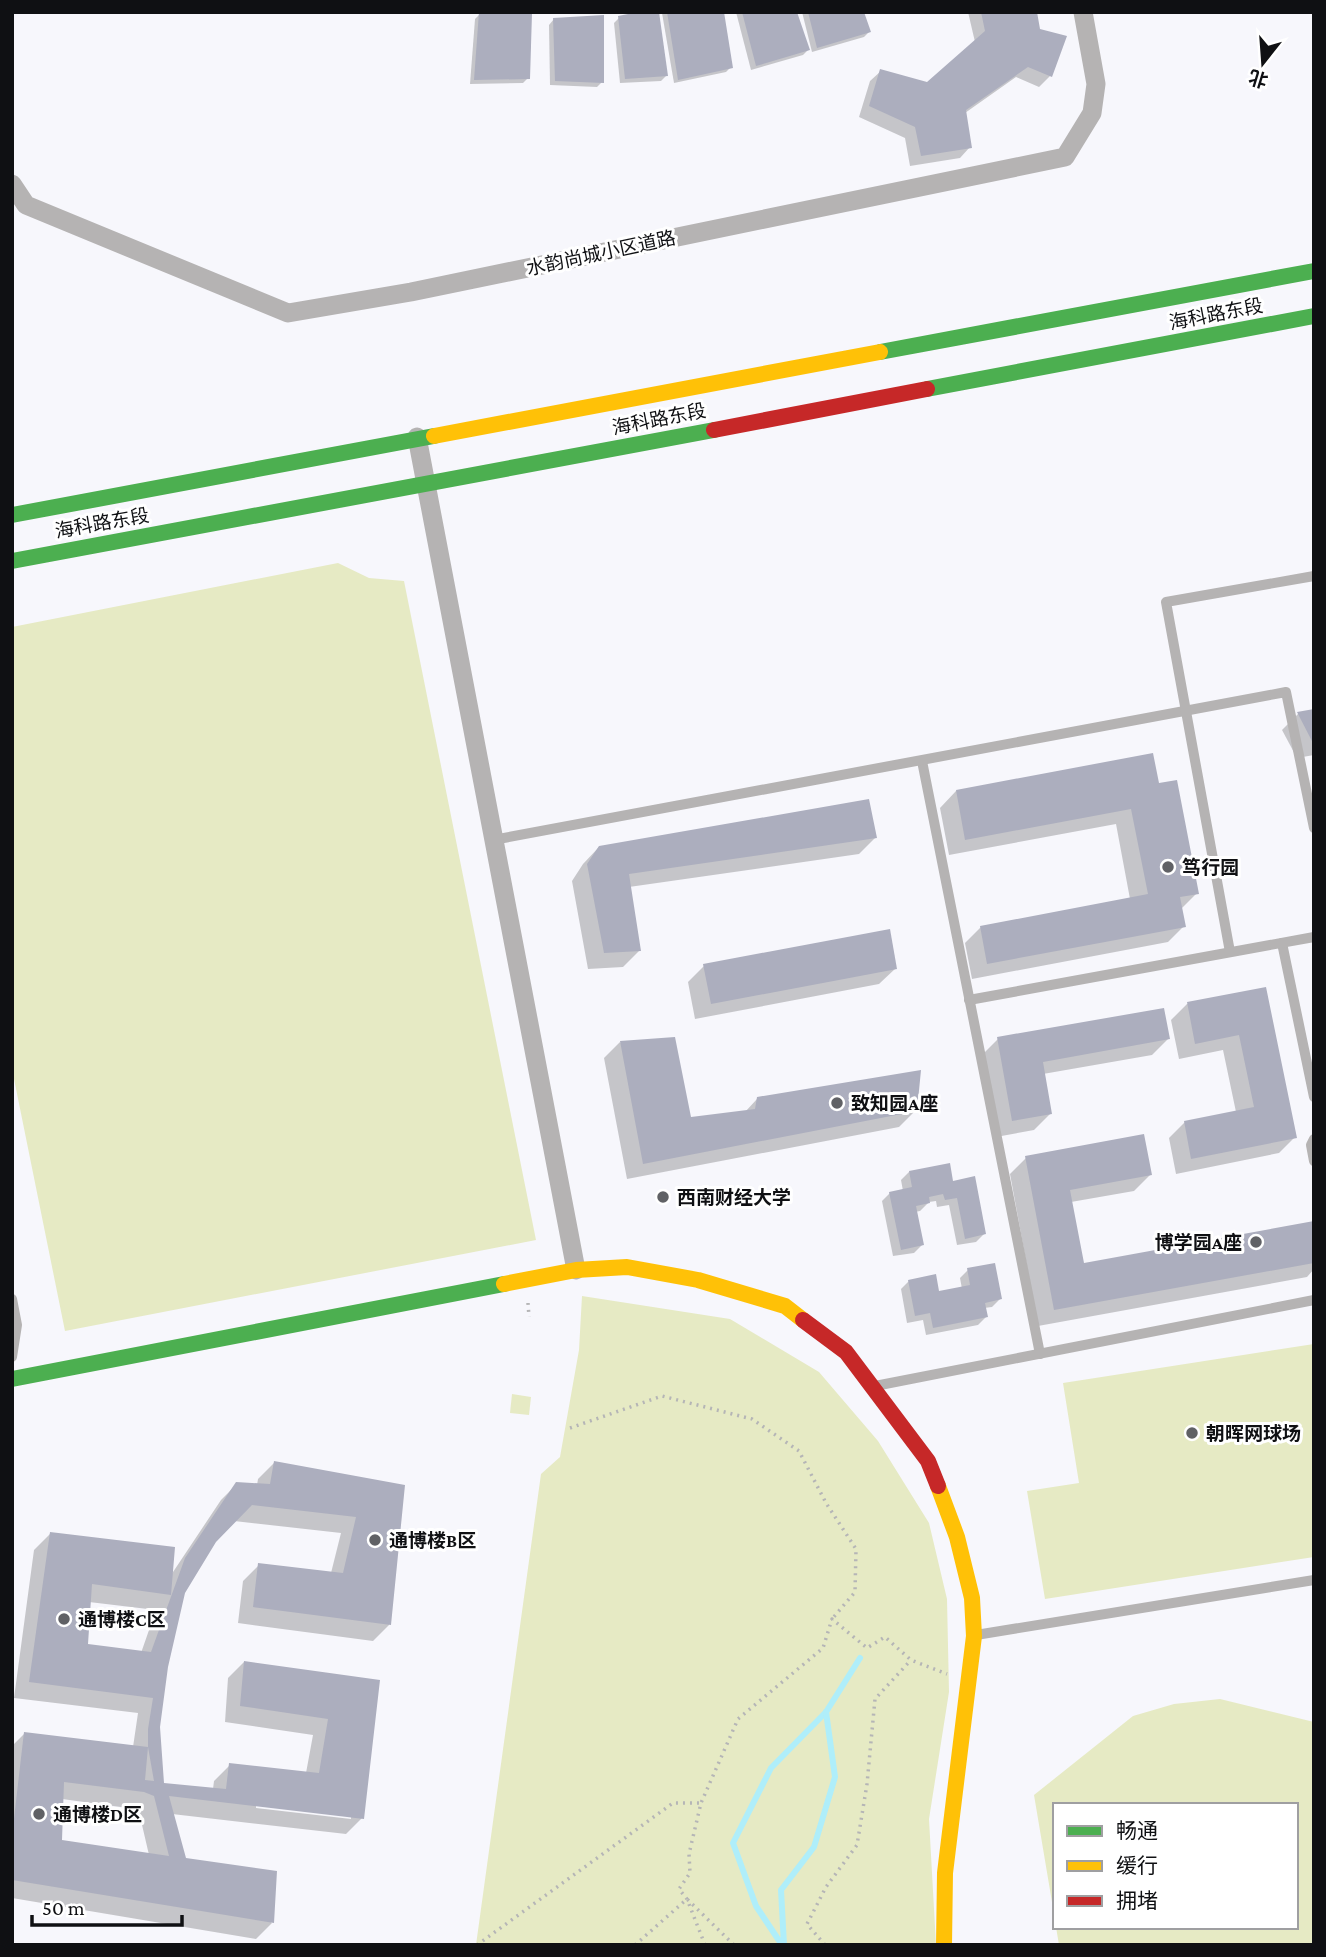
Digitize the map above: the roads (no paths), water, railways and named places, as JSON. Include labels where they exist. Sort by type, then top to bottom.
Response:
[{"type":"main road","name":"海科路东段","points":[[12,515],[1314,271]]},
{"type":"main road","name":"海科路东段","points":[[12,561],[1314,316]]},
{"type":"main road","points":[[12,1379],[576,1270],[627,1267],[698,1280],[785,1306],[846,1352],[874,1386],[928,1461],[957,1537],[972,1598],[974,1636],[945,1873],[944,1945]]},
{"type":"street","name":"水韵尚城小区道路","points":[[12,184],[26,205],[288,313],[411,292],[1065,157],[1092,113],[1096,84],[1083,12]]},
{"type":"street","points":[[417,437],[576,1270]]},
{"type":"lane","points":[[1230,952],[1166,602],[1314,576]]},
{"type":"lane","points":[[493,840],[1286,692],[1314,828]]},
{"type":"lane","points":[[922,761],[1040,1354]]},
{"type":"lane","points":[[969,1000],[1314,937]]},
{"type":"lane","points":[[1282,943],[1314,1097]]},
{"type":"lane","points":[[1314,1139],[1311,1145],[1314,1161]]},
{"type":"lane","points":[[12,1299],[17,1325],[12,1357]]},
{"type":"lane","points":[[874,1386],[1314,1300]]},
{"type":"lane","points":[[974,1636],[1314,1580]]},
{"type":"waterway","points":[[782,1945],[756,1906],[733,1843],[771,1768],[826,1712],[860,1658]]},
{"type":"waterway","points":[[784,1945],[781,1890],[814,1847],[835,1777],[826,1712]]},
{"type":"place","name":"笃行园","points":[[1168,867]]},
{"type":"place","name":"致知园A座","points":[[837,1103]]},
{"type":"place","name":"西南财经大学","points":[[663,1197]]},
{"type":"place","name":"博学园A座","points":[[1256,1242]]},
{"type":"place","name":"朝晖网球场","points":[[1192,1433]]},
{"type":"place","name":"通博楼B区","points":[[375,1540]]},
{"type":"place","name":"通博楼C区","points":[[64,1619]]},
{"type":"place","name":"通博楼D区","points":[[39,1814]]}]
